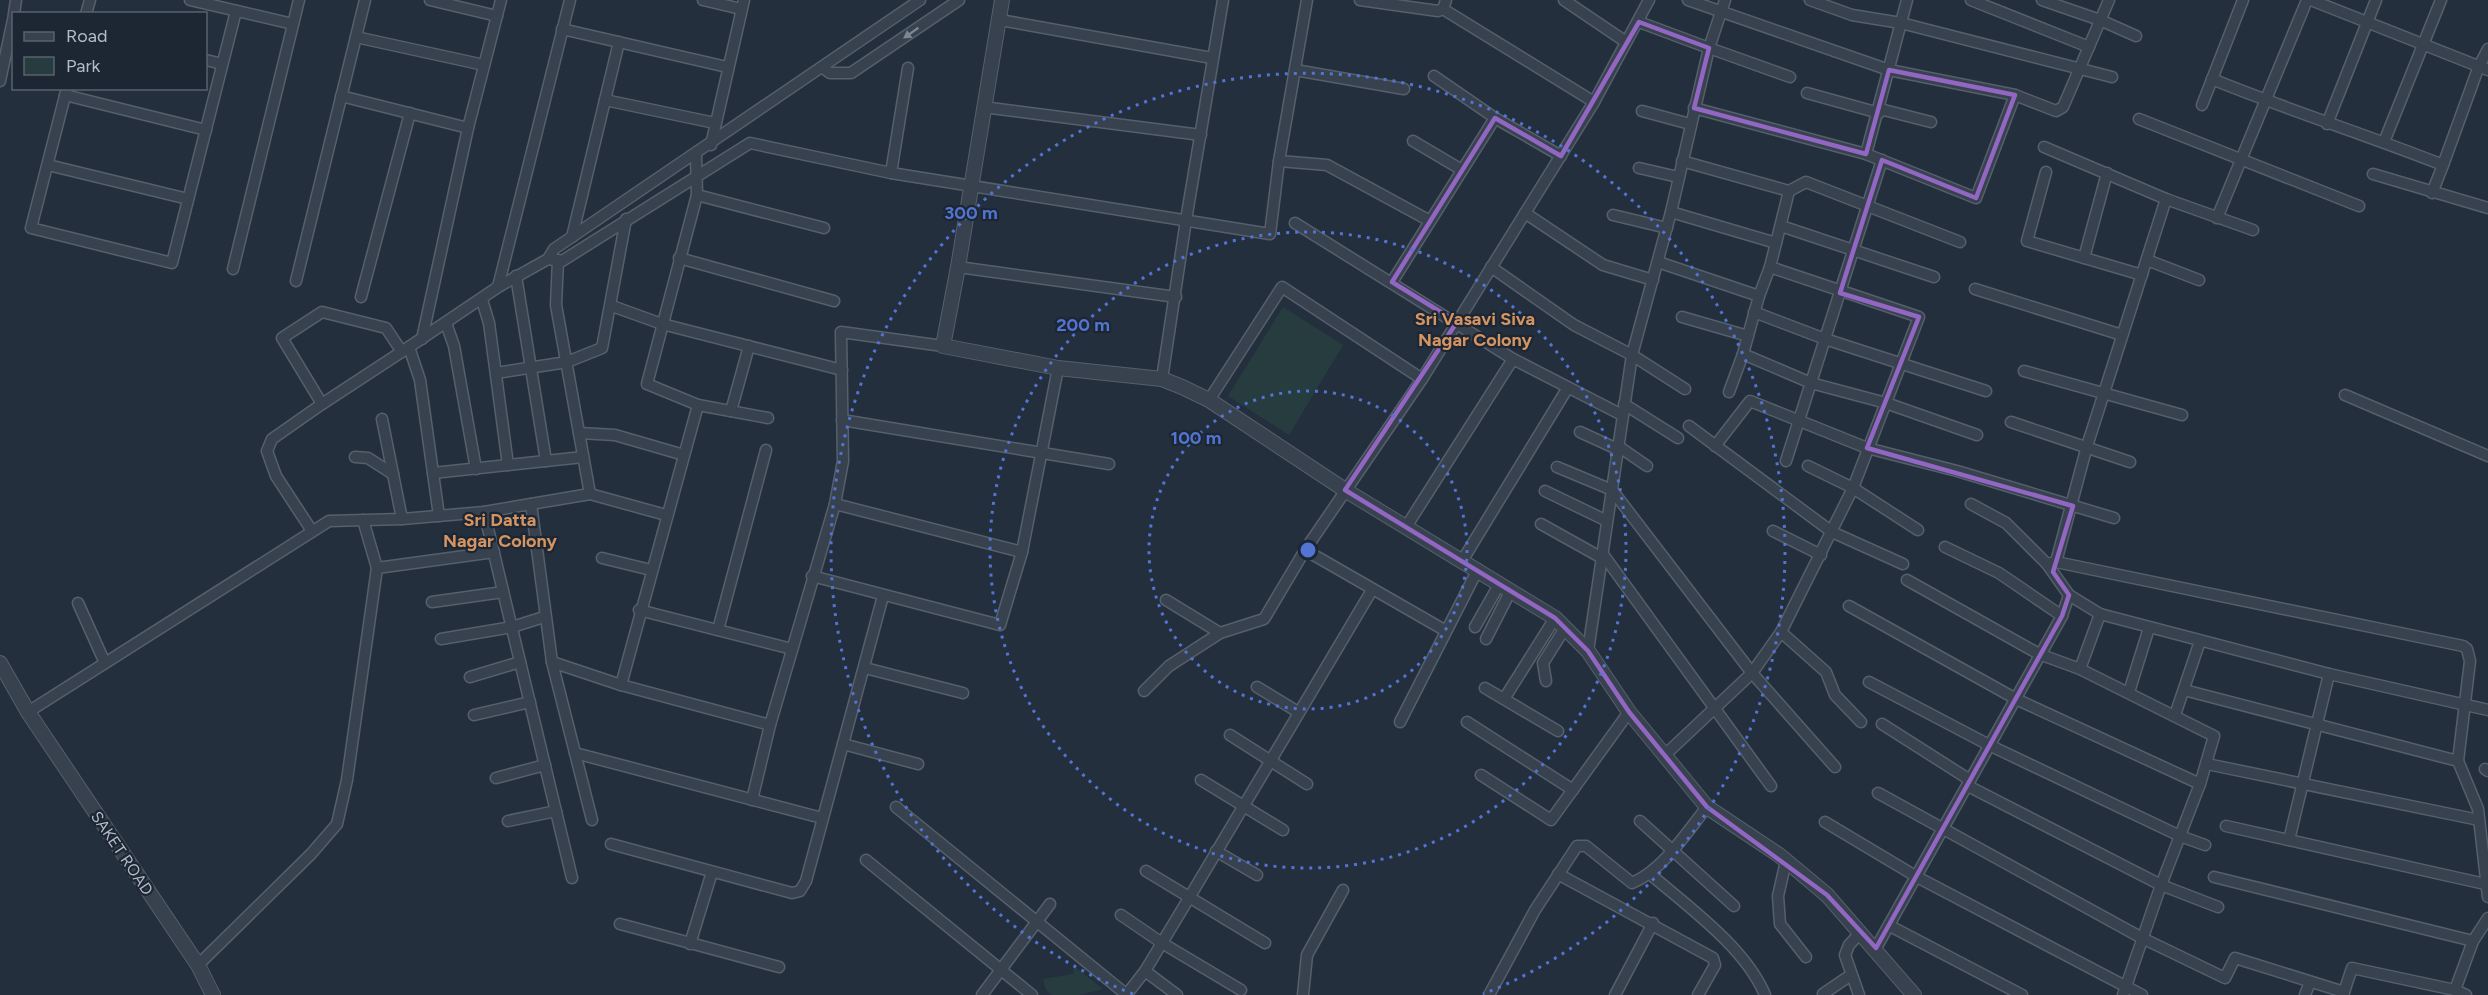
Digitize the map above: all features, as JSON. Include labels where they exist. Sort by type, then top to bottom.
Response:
[{"type":"street","points":[[190,0],[293,24]]},
{"type":"street","points":[[233,269],[299,0]]},
{"type":"street","points":[[296,281],[365,0]]},
{"type":"street","points":[[430,0],[497,16]]},
{"type":"street","points":[[422,339],[468,128],[501,0]]},
{"type":"street","points":[[498,287],[570,0]]},
{"type":"street","points":[[704,0],[743,5],[711,145]]},
{"type":"street","points":[[590,494],[556,305],[554,249],[572,237],[629,210],[697,165],[711,145],[920,0]]},
{"type":"street","points":[[823,68],[838,74],[851,73],[959,0]]},
{"type":"street","points":[[943,346],[1002,0]]},
{"type":"street","points":[[1162,379],[1223,0]]},
{"type":"street","points":[[312,531],[276,476],[267,451],[273,439],[322,404],[482,300],[498,287],[516,276],[553,260],[562,261],[629,210],[697,165],[750,142],[891,173],[1270,234],[1279,161],[1307,0]]},
{"type":"street","points":[[1564,0],[1626,42]]},
{"type":"street","points":[[1144,691],[1169,666],[1220,633],[1264,619],[1305,550],[1422,379],[1561,156],[1594,102],[1649,0]]},
{"type":"street","points":[[1688,0],[1889,70],[2015,95],[2059,111],[2063,107],[2109,0]]},
{"type":"street","points":[[1588,651],[1632,355],[1667,228],[1709,48],[1725,0]]},
{"type":"street","points":[[1810,0],[1852,15],[1901,23],[2112,77]]},
{"type":"street","points":[[1866,154],[1907,0]]},
{"type":"street","points":[[1971,0],[2089,47]]},
{"type":"street","points":[[2042,0],[2100,20],[2136,36]]},
{"type":"street","points":[[2202,105],[2243,0]]},
{"type":"street","points":[[2217,218],[2309,0],[2483,68]]},
{"type":"street","points":[[2327,124],[2376,0]]},
{"type":"street","points":[[2384,142],[2441,0]]},
{"type":"street","points":[[1366,1],[1444,5],[1594,102]]},
{"type":"street","points":[[206,130],[66,92],[32,228],[172,263],[206,130],[222,64],[236,11]]},
{"type":"street","points":[[0,81],[4,44],[12,20]]},
{"type":"street","points":[[1000,20],[1212,58]]},
{"type":"street","points":[[1639,22],[1790,77]]},
{"type":"street","points":[[562,29],[727,67]]},
{"type":"street","points":[[356,37],[484,65]]},
{"type":"street","points":[[572,237],[619,42]]},
{"type":"street","points":[[2433,193],[2487,53]]},
{"type":"street","points":[[207,60],[222,64]]},
{"type":"street","points":[[891,173],[908,68]]},
{"type":"street","points":[[1295,70],[1404,89]]},
{"type":"street","points":[[1434,76],[1495,118],[1561,156]]},
{"type":"street","points":[[2212,79],[2327,124],[2384,142],[2444,165]]},
{"type":"street","points":[[1807,93],[1931,122]]},
{"type":"street","points":[[1694,108],[1866,154],[1976,198],[2015,95]]},
{"type":"street","points":[[341,96],[468,128]]},
{"type":"street","points":[[605,100],[715,123]]},
{"type":"street","points":[[984,107],[1201,135]]},
{"type":"street","points":[[1642,111],[1690,124]]},
{"type":"street","points":[[361,297],[410,113]]},
{"type":"street","points":[[1392,282],[1495,118]]},
{"type":"street","points":[[2139,119],[2359,206]]},
{"type":"street","points":[[1413,141],[1462,170]]},
{"type":"street","points":[[2044,147],[2166,199],[2253,230]]},
{"type":"street","points":[[1786,461],[1882,160]]},
{"type":"street","points":[[1279,161],[1327,165],[1430,221]]},
{"type":"street","points":[[1682,161],[1789,190],[1806,182],[1960,242]]},
{"type":"street","points":[[48,165],[188,199]]},
{"type":"street","points":[[697,165],[697,195],[647,384],[698,405],[768,418]]},
{"type":"street","points":[[1639,168],[1678,177]]},
{"type":"street","points":[[2046,172],[2027,241],[2142,275]]},
{"type":"street","points":[[2084,258],[2107,172]]},
{"type":"street","points":[[2373,174],[2488,208]]},
{"type":"street","points":[[1729,392],[1770,267],[1789,190]]},
{"type":"street","points":[[697,195],[824,228]]},
{"type":"street","points":[[2051,563],[2073,506],[2087,446],[2166,199]]},
{"type":"street","points":[[496,372],[567,362],[602,348],[629,210]]},
{"type":"street","points":[[1671,212],[1776,243]]},
{"type":"street","points":[[1525,213],[1603,265],[1653,280]]},
{"type":"street","points":[[1613,215],[1667,228]]},
{"type":"street","points":[[1295,223],[1513,359],[1568,388],[1623,409],[1678,438]]},
{"type":"street","points":[[1781,226],[1934,277]]},
{"type":"street","points":[[679,258],[834,301]]},
{"type":"street","points":[[2147,260],[2199,280]]},
{"type":"street","points":[[1658,262],[1759,296]]},
{"type":"street","points":[[958,267],[1176,297]]},
{"type":"street","points":[[1491,267],[1574,326],[1632,355],[1685,389]]},
{"type":"street","points":[[1665,754],[1752,673],[1781,632],[1853,488],[1919,318],[1840,293],[1770,267]]},
{"type":"street","points":[[516,276],[533,366],[546,461]]},
{"type":"street","points":[[1209,400],[1282,287],[1422,379]]},
{"type":"street","points":[[1975,289],[2122,335]]},
{"type":"street","points":[[482,300],[489,323],[508,465]]},
{"type":"street","points":[[612,306],[662,324],[842,369]]},
{"type":"street","points":[[322,404],[282,338],[322,312],[386,328],[405,350],[420,380],[439,516]]},
{"type":"street","points":[[1754,312],[1825,339],[1986,391]]},
{"type":"street","points":[[1682,317],[1748,336]]},
{"type":"street","points":[[446,323],[454,346],[476,469]]},
{"type":"street","points":[[752,800],[770,725],[834,504],[843,461],[841,332],[943,346],[1059,368],[1162,379],[1209,400],[1345,490],[1506,586],[1560,623],[1588,651],[1629,712],[1707,807],[1778,855],[1827,895],[1876,948],[1914,995]]},
{"type":"street","points":[[730,411],[749,346]]},
{"type":"street","points":[[1743,354],[1811,382],[1886,403],[1977,435]]},
{"type":"street","points":[[1406,527],[1513,359]]},
{"type":"street","points":[[812,576],[1000,625],[1022,552],[1059,368]]},
{"type":"street","points":[[2024,371],[2182,415]]},
{"type":"street","points":[[1462,561],[1568,388]]},
{"type":"street","points":[[2345,395],[2488,456]]},
{"type":"street","points":[[1715,446],[1750,402],[1868,448],[1957,471],[2114,518]]},
{"type":"street","points":[[621,685],[639,610],[698,405]]},
{"type":"street","points":[[382,419],[402,519]]},
{"type":"street","points":[[842,420],[1109,464]]},
{"type":"street","points":[[2011,422],[2130,462]]},
{"type":"street","points":[[1689,426],[1832,532],[1903,564]]},
{"type":"street","points":[[1580,432],[1618,448],[1647,466]]},
{"type":"street","points":[[579,433],[615,435],[684,454]]},
{"type":"street","points":[[718,630],[766,450]]},
{"type":"street","points":[[355,457],[368,458],[393,474]]},
{"type":"street","points":[[433,473],[583,457]]},
{"type":"street","points":[[1808,466],[1853,488],[1918,530]]},
{"type":"street","points":[[1557,467],[1612,490],[1752,673],[1835,767]]},
{"type":"street","points":[[1545,491],[1607,521]]},
{"type":"street","points":[[28,712],[329,521],[402,519],[484,512],[590,494],[666,514]]},
{"type":"street","points":[[531,504],[544,617],[552,662],[592,820]]},
{"type":"street","points":[[834,504],[1022,552]]},
{"type":"street","points":[[1971,504],[2003,521],[2051,563],[2069,595],[2100,614],[2329,674],[2488,710]]},
{"type":"street","points":[[484,512],[572,878]]},
{"type":"street","points":[[198,965],[311,854],[337,824],[347,780],[377,568],[363,520]]},
{"type":"street","points":[[1541,524],[1602,556],[1771,786]]},
{"type":"street","points":[[1773,531],[1821,555]]},
{"type":"street","points":[[1946,547],[1999,573],[2062,616]]},
{"type":"street","points":[[1305,550],[1446,631]]},
{"type":"street","points":[[377,568],[494,552]]},
{"type":"street","points":[[602,558],[651,570]]},
{"type":"street","points":[[2051,563],[2463,646],[2467,650],[2470,661],[2458,761],[2478,809],[2488,897]]},
{"type":"street","points":[[1400,722],[1478,569]]},
{"type":"street","points":[[1907,580],[2039,654],[2080,669],[2214,736],[2207,764],[2161,885],[2125,991]]},
{"type":"street","points":[[1475,627],[1506,586]]},
{"type":"street","points":[[1486,639],[1506,586]]},
{"type":"street","points":[[896,807],[1127,995],[1145,971],[1372,590]]},
{"type":"street","points":[[432,602],[503,592]]},
{"type":"street","points":[[1876,948],[2062,616],[2069,595]]},
{"type":"street","points":[[611,844],[792,893],[800,891],[806,881],[883,596]]},
{"type":"street","points":[[1166,600],[1220,633]]},
{"type":"street","points":[[78,603],[105,663]]},
{"type":"street","points":[[1849,606],[2016,699],[2200,784]]},
{"type":"street","points":[[639,610],[792,649]]},
{"type":"street","points":[[2080,669],[2100,614]]},
{"type":"street","points":[[441,639],[512,627],[544,617]]},
{"type":"street","points":[[1546,681],[1544,663],[1560,623]]},
{"type":"street","points":[[1504,699],[1560,623]]},
{"type":"street","points":[[2129,692],[2149,628]]},
{"type":"street","points":[[1781,632],[1826,672],[1835,694],[1861,722]]},
{"type":"street","points":[[2175,715],[2200,641]]},
{"type":"street","points":[[470,676],[520,662]]},
{"type":"street","points":[[552,662],[621,685],[770,725]]},
{"type":"street","name":"SAKET ROAD","points":[[0,663],[28,712],[198,965],[213,995]]},
{"type":"street","points":[[865,668],[963,693]]},
{"type":"street","points":[[2289,840],[2329,674]]},
{"type":"street","points":[[1869,682],[1989,746],[2180,836],[2205,845]]},
{"type":"street","points":[[1257,687],[1298,712]]},
{"type":"street","points":[[1485,688],[1558,731]]},
{"type":"street","points":[[2184,690],[2458,761]]},
{"type":"street","points":[[474,715],[530,702]]},
{"type":"street","points":[[1481,775],[1551,820],[1629,712]]},
{"type":"street","points":[[1467,722],[1573,790]]},
{"type":"street","points":[[1882,724],[1969,783],[2161,885],[2218,907]]},
{"type":"street","points":[[1230,735],[1307,784]]},
{"type":"street","points":[[843,744],[918,764]]},
{"type":"street","points":[[576,753],[822,818]]},
{"type":"street","points":[[2207,764],[2479,820]]},
{"type":"street","points":[[496,778],[545,765]]},
{"type":"street","points":[[1201,780],[1283,830]]},
{"type":"street","points":[[1878,794],[1942,831],[2142,938],[2225,978],[2235,958],[2343,993],[2352,968],[2455,990],[2466,995]]},
{"type":"street","points":[[1489,995],[1513,947],[1574,849],[1582,845],[1632,884],[1649,873],[1707,807]]},
{"type":"street","points":[[508,821],[556,811]]},
{"type":"street","points":[[1640,821],[1734,906]]},
{"type":"street","points":[[1825,822],[1917,877],[2125,991],[2142,995]]},
{"type":"street","points":[[2226,826],[2485,884]]},
{"type":"street","points":[[1216,851],[1257,875]]},
{"type":"street","points":[[1778,855],[1780,924],[1806,957]]},
{"type":"street","points":[[866,860],[1032,995]]},
{"type":"street","points":[[1146,871],[1265,943]]},
{"type":"street","points":[[690,944],[712,872]]},
{"type":"street","points":[[1649,873],[1737,953],[1749,966],[1765,995]]},
{"type":"street","points":[[1558,874],[1653,923],[1715,961],[1698,995]]},
{"type":"street","points":[[2214,877],[2473,941]]},
{"type":"street","points":[[1303,995],[1307,955],[1343,890]]},
{"type":"street","points":[[982,995],[1050,904]]},
{"type":"street","points":[[1121,915],[1161,943],[1241,990]]},
{"type":"street","points":[[2455,990],[2473,941],[2488,918]]},
{"type":"street","points":[[1615,995],[1653,923]]},
{"type":"street","points":[[620,924],[779,967]]},
{"type":"street","points":[[1890,926],[2022,995]]},
{"type":"street","points":[[1859,995],[1851,975],[1846,950],[1861,932]]},
{"type":"street","points":[[1145,971],[1177,995]]},
{"type":"street","points":[[1823,994],[1851,975]]},
{"type":"street","points":[[2305,995],[2310,982]]},
{"type":"highlighted area","points":[[1639,22],[1709,48],[1694,108],[1866,154],[1889,70],[2015,95],[1976,198],[1882,160],[1840,293],[1919,317],[1867,448],[2073,506],[2053,572],[2069,595],[2062,616],[1876,948],[1827,895],[1707,807],[1629,712],[1588,651],[1555,618],[1345,490],[1457,322],[1392,282],[1495,118],[1561,156]]},
{"type":"green space","points":[[1283,307],[1343,345],[1289,435],[1228,396]]},
{"type":"green space","points":[[1074,966],[1103,989],[1080,995],[1052,995],[1046,990],[1043,979],[1073,974]]},
{"type":"district","name":"Sri Vasavi Siva Nagar Colony","points":[[1475,329]]},
{"type":"district","name":"Sri Datta Nagar Colony","points":[[500,530]]}]
